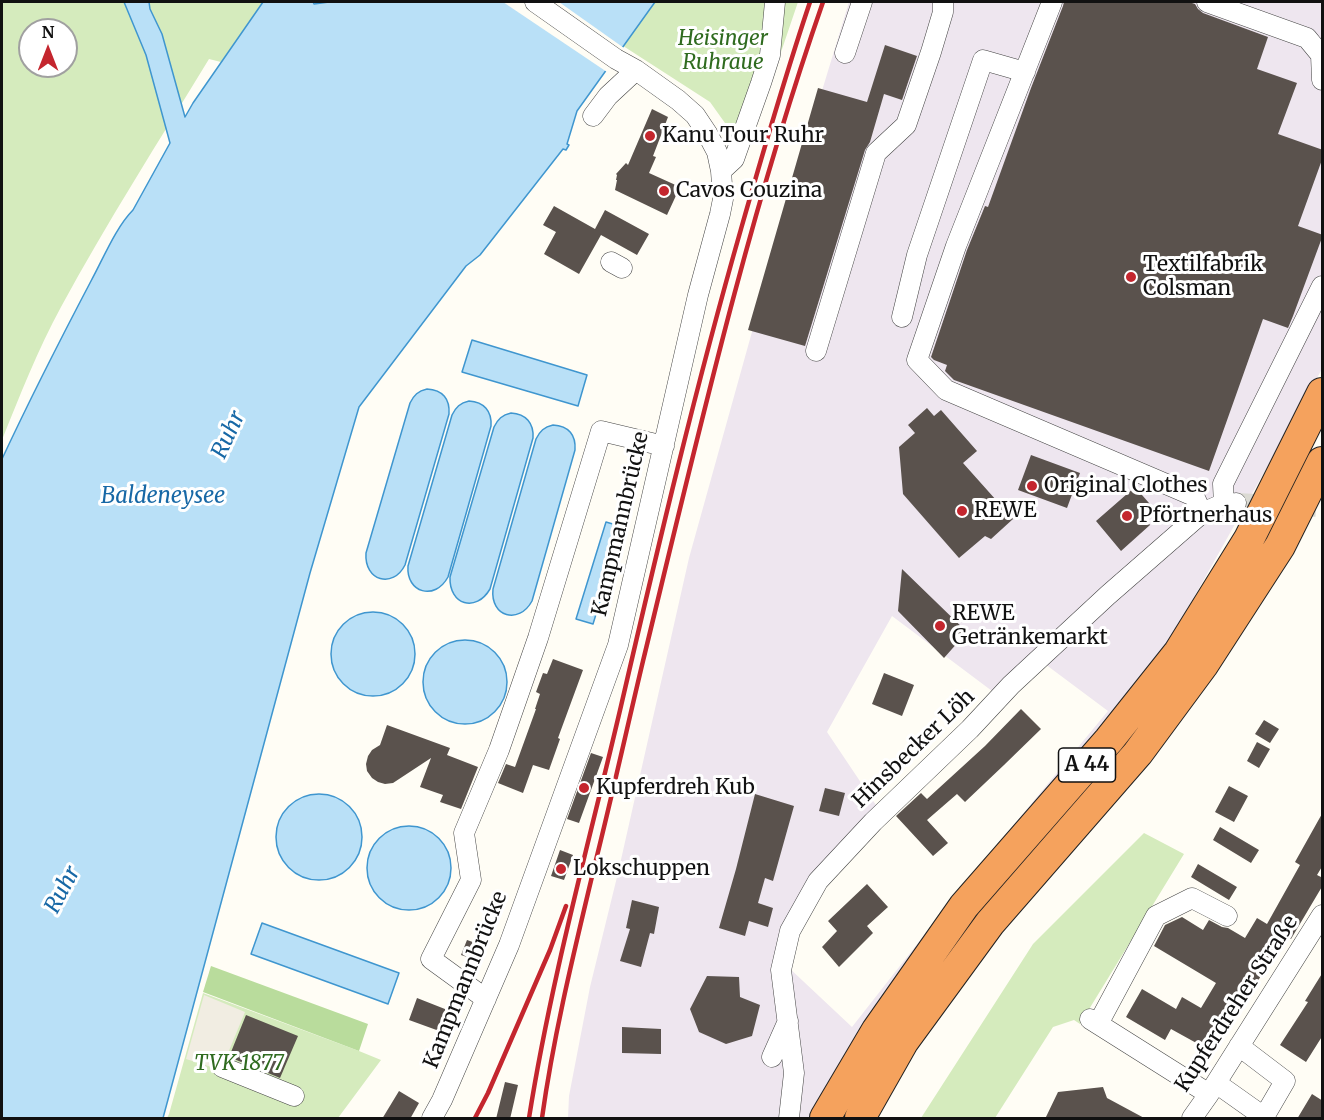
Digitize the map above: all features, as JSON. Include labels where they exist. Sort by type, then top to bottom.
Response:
[{"type":"highway","name":"A 44","points":[[825,1119],[877,1030],[964,906],[1109,740],[1179,652],[1250,539],[1323,393]]},
{"type":"highway","name":"A 44","points":[[860,1119],[903,1042],[990,923],[1138,753],[1203,665],[1280,546],[1323,462]]},
{"type":"street","name":"Kampmannbrücke","points":[[432,1119],[509,945],[618,645],[698,295],[720,214],[723,187],[717,152],[695,115],[636,70],[616,59],[535,2]]},
{"type":"street","points":[[721,171],[734,159],[770,55],[775,2]]},
{"type":"street","points":[[845,53],[862,2]]},
{"type":"street","points":[[816,351],[876,153],[906,125],[931,52],[943,12],[943,2]]},
{"type":"street","points":[[1052,2],[956,246],[917,360],[946,390],[1194,496],[1202,513]]},
{"type":"street","points":[[1207,2],[1307,38],[1321,55],[1323,80]]},
{"type":"street","points":[[902,317],[917,255],[983,60],[1025,72]]},
{"type":"street","points":[[593,116],[608,96],[636,70]]},
{"type":"street","name":"Hinsbecker Löh","points":[[789,1119],[794,1073],[782,970],[790,931],[818,881],[873,822],[970,729],[1011,685],[1108,595],[1202,513],[1230,504],[1223,484],[1323,286]]},
{"type":"street","points":[[486,999],[431,959],[471,880],[464,833],[499,750],[538,638],[601,431],[664,446]]},
{"type":"street","points":[[1227,916],[1192,898],[1156,916],[1094,1021],[1264,1117],[1286,1081],[1239,1046]]},
{"type":"street","name":"Kupferdreher Straße","points":[[1192,1119],[1323,915]]},
{"type":"street","points":[[772,1057],[788,1021]]},
{"type":"street","points":[[222,1067],[294,1096]]},
{"type":"shaded area","points":[[849,2],[1322,2],[1322,369],[1156,665],[960,904],[857,1034],[814,1118],[568,1118],[569,1096],[590,987],[689,558],[789,199]],"holes":[[[892,616],[1008,703],[1045,664],[1108,711],[954,897],[852,1027],[787,966],[796,928],[819,886],[884,817],[827,732]]]},
{"type":"shaded area","points":[[204,995],[245,1012],[221,1070],[186,1059]]},
{"type":"green space","points":[[2,2],[263,2],[221,62],[209,59],[79,275],[30,372],[2,440]]},
{"type":"green space","name":"Heisinger Ruhraue","points":[[555,2],[798,2],[760,114],[748,132],[725,123],[710,102]]},
{"type":"green space","points":[[1144,833],[1184,854],[1080,1024],[1074,1020],[1053,1027],[995,1118],[921,1118],[1033,944]]},
{"type":"green space","points":[[211,966],[368,1024],[359,1051],[203,992]]},
{"type":"green space","name":"TVK 1877","points":[[203,993],[381,1060],[338,1118],[167,1118]]},
{"type":"water","name":"Baldeneysee","points":[[124,2],[149,2],[162,34],[185,117],[263,2],[313,2],[314,4],[329,2],[655,2],[577,111],[566,150],[563,149],[480,255],[466,266],[359,407],[310,573],[163,1118],[2,1118],[2,459],[110,244],[133,210],[170,143],[146,55]]},
{"type":"water","points":[[472,340],[587,375],[578,406],[462,372]]},
{"type":"water","points":[[427,389],[437,391],[444,396],[447,400],[449,414],[405,565],[394,577],[380,578],[370,570],[366,553],[410,403],[417,394]]},
{"type":"water","points":[[469,401],[479,403],[486,408],[491,426],[448,577],[436,589],[422,591],[412,582],[408,566],[452,415],[459,406]]},
{"type":"water","points":[[511,413],[521,415],[528,420],[533,438],[490,589],[478,601],[464,602],[454,594],[450,577],[494,427],[501,418]]},
{"type":"water","points":[[553,425],[563,427],[570,432],[573,436],[575,450],[532,601],[520,613],[506,614],[496,606],[493,589],[536,439],[543,430]]},
{"type":"water","points":[[606,522],[623,527],[593,624],[576,619]]},
{"type":"water","points":[[365,612],[381,612],[397,619],[408,630],[415,646],[412,670],[403,684],[381,696],[365,696],[349,689],[338,678],[331,662],[331,646],[338,630],[349,619]]},
{"type":"water","points":[[465,640],[488,647],[500,659],[507,682],[500,705],[488,717],[465,724],[442,717],[430,705],[423,682],[430,659],[442,647]]},
{"type":"water","points":[[319,794],[343,801],[355,813],[362,837],[355,861],[343,873],[319,880],[295,873],[283,861],[276,837],[283,813],[295,801]]},
{"type":"water","points":[[409,826],[425,829],[439,838],[448,852],[451,868],[448,884],[439,898],[425,907],[409,910],[393,907],[379,898],[370,884],[367,868],[370,852],[379,838],[393,829]]},
{"type":"water","points":[[262,923],[399,973],[388,1004],[251,954]]},
{"type":"pier","points":[[503,2],[559,2],[624,48],[607,72]]},
{"type":"building","name":"Textilfabrik Colsman","points":[[1064,2],[1189,2],[1195,4],[1203,13],[1268,37],[1257,69],[1297,83],[1278,134],[1323,150],[1323,157],[1298,226],[1323,235],[1288,328],[1263,319],[1209,471],[954,380],[945,371],[947,365],[931,357],[967,250],[985,206],[988,207]]},
{"type":"building","points":[[885,45],[917,56],[902,100],[884,94],[805,346],[748,330],[818,88],[867,102]]},
{"type":"building","points":[[652,109],[668,117],[649,173],[680,187],[667,215],[615,190],[616,174],[626,163],[628,165]]},
{"type":"building","points":[[554,206],[595,229],[605,210],[649,234],[637,255],[601,235],[579,274],[544,254],[556,232],[543,225]]},
{"type":"building","points":[[927,408],[934,416],[941,410],[977,451],[963,463],[1013,519],[991,539],[985,536],[959,558],[903,494],[899,447],[915,433],[908,425]]},
{"type":"building","points":[[1031,455],[1080,473],[1067,508],[1018,490]]},
{"type":"building","name":"Pförtnerhaus","points":[[1135,487],[1156,511],[1146,520],[1150,525],[1121,551],[1096,521]]},
{"type":"building","points":[[902,569],[967,632],[944,658],[898,611]]},
{"type":"building","points":[[553,659],[583,670],[549,770],[533,765],[523,793],[498,783],[506,764],[515,767],[536,709],[540,694],[536,692],[543,673],[547,674]]},
{"type":"building","points":[[884,673],[914,685],[902,716],[872,704]]},
{"type":"building","points":[[1021,709],[1041,729],[965,802],[957,794],[927,820],[948,843],[933,856],[896,816],[921,793],[927,799],[985,746]]},
{"type":"building","points":[[1264,720],[1279,729],[1270,743],[1255,734]]},
{"type":"building","points":[[387,725],[450,748],[447,755],[478,767],[461,809],[440,802],[443,795],[420,787],[431,758],[393,783],[385,784],[372,778],[367,771],[368,756],[380,745]]},
{"type":"building","points":[[1257,742],[1270,749],[1259,768],[1247,761]]},
{"type":"building","name":"Kupferdreh Kub","points":[[591,753],[603,757],[579,823],[567,819]]},
{"type":"building","points":[[1229,786],[1248,796],[1234,822],[1215,812]]},
{"type":"building","points":[[825,788],[845,793],[839,816],[819,811]]},
{"type":"building","points":[[755,794],[794,806],[773,881],[765,878],[758,903],[773,908],[768,927],[749,921],[745,936],[719,928]]},
{"type":"building","points":[[1323,812],[1323,865],[1317,875],[1323,878],[1323,885],[1291,939],[1285,936],[1244,1004],[1238,1000],[1209,1050],[1171,1029],[1165,1040],[1126,1017],[1142,989],[1176,1009],[1182,997],[1201,1008],[1216,983],[1154,946],[1165,925],[1182,917],[1203,930],[1209,920],[1245,938],[1257,918],[1267,924],[1300,865],[1295,862]]},
{"type":"building","points":[[1220,827],[1259,850],[1251,863],[1213,840]]},
{"type":"building","name":"Lokschuppen","points":[[560,850],[573,855],[564,880],[551,876]]},
{"type":"building","points":[[1198,864],[1237,887],[1229,900],[1191,877]]},
{"type":"building","points":[[867,884],[888,907],[867,926],[873,933],[839,967],[822,947],[837,931],[828,921]]},
{"type":"building","points":[[632,900],[659,907],[654,934],[650,933],[641,967],[620,961],[630,929],[626,928]]},
{"type":"building","points":[[467,940],[487,947],[482,962],[461,955]]},
{"type":"building","points":[[1323,972],[1323,1035],[1306,1062],[1280,1045],[1308,1002],[1305,1001]]},
{"type":"building","points":[[707,976],[739,977],[740,997],[760,1005],[752,1036],[726,1044],[699,1032],[690,1009]]},
{"type":"building","points":[[417,998],[450,1011],[442,1032],[409,1020]]},
{"type":"building","name":"TVK 1877","points":[[246,1015],[298,1036],[280,1078],[229,1057]]},
{"type":"building","points":[[622,1027],[661,1029],[661,1054],[622,1053]]},
{"type":"building","points":[[505,1082],[518,1085],[510,1119],[496,1119]]},
{"type":"building","points":[[1103,1087],[1107,1098],[1146,1119],[1045,1119],[1058,1092]]},
{"type":"building","points":[[399,1091],[419,1103],[410,1119],[382,1119]]},
{"type":"building","points":[[1312,1094],[1323,1101],[1323,1119],[1297,1119]]},
{"type":"tunnel","points":[[1236,503],[1322,507]]},
{"type":"railway","points":[[529,1118],[559,963],[663,526],[724,288],[810,2]]},
{"type":"railway","points":[[542,1118],[573,959],[704,412],[747,246],[823,2]]},
{"type":"railway","points":[[475,1118],[550,950],[566,906]]},
{"type":"place","name":"Kanu Tour Ruhr","points":[[650,136]]},
{"type":"place","name":"Cavos Couzina","points":[[664,191]]},
{"type":"place","name":"Textilfabrik Colsman","points":[[1131,277]]},
{"type":"place","name":"Original Clothes","points":[[1032,486]]},
{"type":"place","name":"REWE","points":[[962,511]]},
{"type":"place","name":"Pförtnerhaus","points":[[1127,516]]},
{"type":"place","name":"REWE Getränkemarkt","points":[[940,626]]},
{"type":"place","name":"Kupferdreh Kub","points":[[584,788]]},
{"type":"place","name":"Lokschuppen","points":[[561,869]]},
{"type":"water label","name":"Ruhr","points":[[229,435]]},
{"type":"water label","name":"Ruhr","points":[[63,890]]}]
